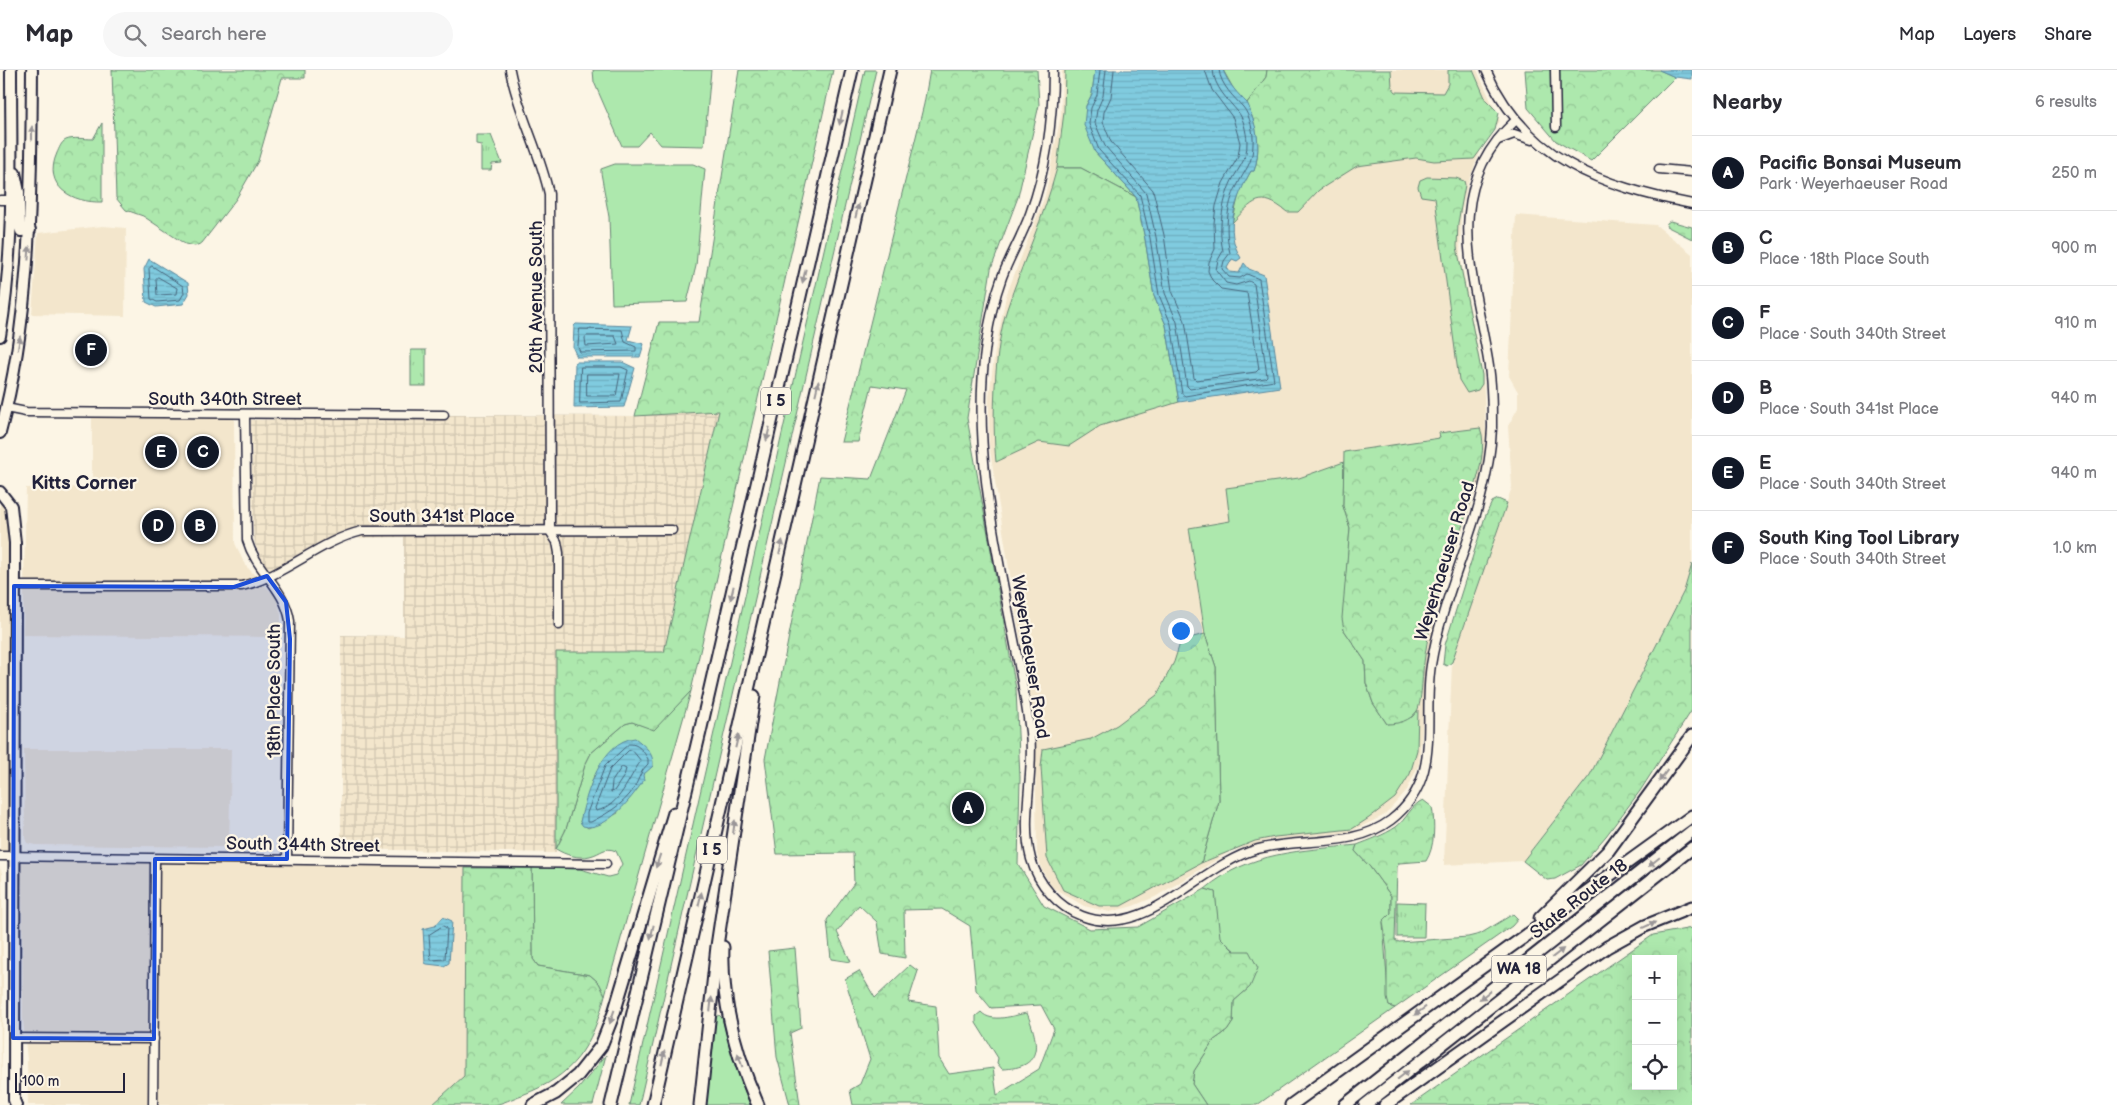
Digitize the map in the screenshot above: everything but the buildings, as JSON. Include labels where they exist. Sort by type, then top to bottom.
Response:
[{"type":"highway","name":"I 5","points":[[611,1105],[700,732],[852,70]]},
{"type":"highway","name":"I 5","points":[[652,1105],[890,70]]},
{"type":"highway","points":[[700,1105],[717,946],[771,594]]},
{"type":"highway","points":[[533,1105],[556,1093],[578,1075],[601,1046],[614,1013],[652,879],[700,732]]},
{"type":"highway","points":[[1516,942],[1608,852],[1692,736]]},
{"type":"highway","points":[[1291,1105],[1692,816]]},
{"type":"highway","name":"State Route 18","points":[[1344,1105],[1692,831]]},
{"type":"highway","name":"State Route 18","points":[[1365,1105],[1692,848]]},
{"type":"highway","points":[[726,893],[723,956],[728,1014],[740,1062],[758,1105]]},
{"type":"highway","points":[[1385,1105],[1607,947],[1646,926],[1692,907]]},
{"type":"main road","points":[[0,336],[9,274],[5,200],[11,153],[11,70]]},
{"type":"main road","points":[[0,433],[20,337],[30,230],[32,70]]},
{"type":"main road","points":[[11,153],[19,192],[19,226],[21,231],[30,230]]},
{"type":"main road","points":[[0,492],[9,502],[13,521],[13,1103]]},
{"type":"street","name":"20th Avenue South","points":[[510,70],[519,105],[544,169],[550,194],[550,531]]},
{"type":"street","name":"Weyerhaeuser Road","points":[[1053,70],[1050,138],[1041,178],[1030,214],[998,289],[986,342],[980,436],[1030,738],[1028,844],[1032,864],[1048,893],[1081,916],[1104,920],[1125,920],[1146,913],[1170,900],[1213,868],[1234,857],[1258,849],[1337,840],[1380,828],[1408,804],[1416,789],[1429,755],[1429,684],[1439,625],[1476,515],[1488,470],[1492,435],[1491,380],[1469,266],[1467,241],[1474,188],[1484,162],[1496,140],[1516,120]]},
{"type":"street","points":[[1486,70],[1500,99],[1516,120],[1536,141],[1570,166],[1598,179],[1692,204]]},
{"type":"street","points":[[1555,70],[1556,127]]},
{"type":"street","points":[[1496,140],[1514,134],[1536,141]]},
{"type":"street","points":[[1659,169],[1692,172]]},
{"type":"street","points":[[1676,200],[1692,208]]},
{"type":"street","name":"South 340th Street","points":[[6,408],[26,412],[444,415]]},
{"type":"street","name":"18th Place South","points":[[245,415],[246,536],[254,558],[286,602],[290,621],[287,859]]},
{"type":"street","name":"South 341st Place","points":[[14,586],[234,587],[249,584],[267,576],[342,536],[362,531],[672,530]]},
{"type":"street","points":[[550,531],[557,542],[559,553],[559,625]]},
{"type":"street","name":"South 344th Street","points":[[0,856],[606,864]]},
{"type":"street","points":[[153,1105],[155,859]]},
{"type":"street","points":[[13,1038],[154,1039]]},
{"type":"highlighted area","points":[[267,576],[286,602],[290,639],[287,859],[155,859],[154,1039],[13,1038],[14,586],[234,587]]},
{"type":"shaded area","points":[[1062,70],[1477,70],[1500,121],[1483,144],[1467,185],[1461,215],[1460,255],[1483,376],[1486,435],[1481,477],[1442,589],[1427,660],[1419,764],[1407,790],[1385,815],[1350,832],[1270,840],[1231,851],[1155,897],[1133,906],[1110,912],[1084,906],[1052,887],[1042,870],[1037,854],[1035,729],[989,444],[989,396],[995,351],[1006,296],[1045,196],[1061,115]]},
{"type":"shaded area","points":[[1516,215],[1656,225],[1692,254],[1692,564],[1684,591],[1590,775],[1523,861],[1444,865],[1452,662],[1512,487],[1508,426],[1518,408],[1518,392],[1509,376]]},
{"type":"shaded area","points":[[103,226],[126,228],[125,316],[32,314],[38,233]]},
{"type":"shaded area","points":[[719,411],[664,653],[556,652],[556,853],[341,849],[341,635],[404,636],[404,537],[350,538],[277,578],[263,563],[255,544],[253,530],[251,420],[452,415],[635,416]]},
{"type":"shaded area","points":[[92,415],[234,417],[235,543],[245,565],[276,597],[281,614],[281,637],[23,635],[26,488],[92,487]]},
{"type":"shaded area","points":[[0,494],[11,506],[14,856],[0,856]]},
{"type":"shaded area","points":[[24,749],[231,749],[229,847],[35,845],[27,843],[25,838]]},
{"type":"shaded area","points":[[14,856],[465,863],[464,1076],[432,1105],[28,1105],[27,1060],[23,1019],[22,886]]},
{"type":"shaded area","points":[[0,867],[2,874],[3,985],[1,1105]]},
{"type":"green space","points":[[112,70],[305,70],[305,78],[282,78],[258,161],[236,199],[202,243],[195,246],[185,244],[143,216],[126,210],[116,198]]},
{"type":"green space","points":[[593,70],[711,70],[704,146],[661,145],[650,132],[637,146],[622,146],[594,82]]},
{"type":"green space","points":[[739,70],[833,70],[691,691],[654,730],[632,722],[625,724],[591,753],[585,765],[566,829],[556,849],[556,652],[664,652],[719,411],[635,416],[659,322],[699,322]]},
{"type":"green space","points":[[865,70],[876,70],[639,1105],[629,1105]]},
{"type":"green space","points":[[930,70],[1037,70],[1039,105],[1018,197],[991,269],[967,418],[1016,689],[1020,778],[1018,864],[1044,906],[1090,929],[1138,927],[1205,889],[1215,892],[1220,937],[1234,951],[1249,951],[1258,968],[1250,987],[1234,1001],[1233,1022],[1227,1031],[1214,1040],[1194,1071],[1192,1084],[1206,1105],[853,1105],[850,1090],[860,1084],[870,1059],[845,979],[859,971],[875,998],[910,965],[918,971],[908,1002],[936,1006],[939,1058],[949,1074],[993,1068],[997,1095],[1039,1069],[1054,1029],[1041,1005],[991,1008],[976,990],[970,926],[942,909],[904,910],[905,958],[882,954],[877,922],[859,905],[837,932],[851,962],[831,959],[827,920],[854,883],[853,853],[777,854],[765,759],[820,476],[871,479],[906,390],[872,385],[858,442],[841,442],[924,104]]},
{"type":"green space","points":[[1065,70],[1095,70],[1092,94],[1086,106],[1095,152],[1136,197],[1081,168],[1057,168],[1064,112]]},
{"type":"green space","points":[[1223,70],[1267,70],[1266,77],[1247,103],[1237,95]]},
{"type":"green space","points":[[1267,70],[1391,70],[1392,87],[1396,92],[1443,93],[1448,84],[1448,70],[1473,70],[1486,100],[1499,113],[1495,130],[1474,159],[1434,161],[1416,158],[1357,166],[1319,190],[1298,212],[1287,212],[1270,201],[1257,201],[1232,223],[1240,190],[1251,171],[1254,171],[1258,153],[1257,136],[1247,103],[1266,77]]},
{"type":"green space","points":[[1525,70],[1659,70],[1675,77],[1591,161],[1556,141],[1528,108]]},
{"type":"green space","points":[[102,123],[102,202],[81,200],[63,191],[57,184],[53,165],[59,148],[64,141],[69,139],[93,139]]},
{"type":"green space","points":[[476,135],[491,135],[502,163],[492,164],[491,170],[481,170],[481,145],[476,144]]},
{"type":"green space","points":[[615,164],[693,164],[705,169],[696,266],[687,302],[612,304],[609,217],[601,169]]},
{"type":"green space","points":[[1057,168],[1081,168],[1136,197],[1154,296],[1166,325],[1179,402],[1100,426],[1069,446],[1039,442],[996,462],[994,426],[995,384],[999,343],[1007,309],[1046,204]]},
{"type":"green space","points":[[1427,177],[1456,178],[1464,181],[1465,185],[1458,223],[1457,247],[1482,375],[1482,384],[1478,390],[1467,393],[1459,380],[1435,198],[1421,196],[1418,187],[1420,180]]},
{"type":"green space","points":[[1670,221],[1692,227],[1692,239],[1666,226]]},
{"type":"green space","points":[[411,350],[426,350],[426,386],[411,386]]},
{"type":"green space","points":[[1480,428],[1483,442],[1481,460],[1470,505],[1441,585],[1433,614],[1425,653],[1419,707],[1407,720],[1387,724],[1373,703],[1366,683],[1365,661],[1344,630],[1342,618],[1350,528],[1343,506],[1344,452],[1440,438],[1439,433]]},
{"type":"green space","points":[[1344,462],[1343,506],[1350,528],[1343,618],[1344,630],[1365,661],[1366,683],[1373,703],[1387,724],[1412,717],[1418,710],[1417,750],[1410,774],[1395,798],[1352,829],[1275,837],[1255,841],[1201,863],[1219,801],[1216,667],[1205,634],[1189,528],[1230,521],[1226,488],[1299,478]]},
{"type":"green space","points":[[1498,499],[1507,503],[1452,662],[1447,666],[1443,664],[1445,645],[1485,517],[1492,502]]},
{"type":"green space","points":[[1692,564],[1692,710],[1640,791],[1606,836],[1581,865],[1555,879],[1547,880],[1523,861],[1590,775],[1684,591]]},
{"type":"green space","points":[[1205,634],[1216,667],[1219,801],[1201,863],[1121,906],[1099,906],[1063,890],[1047,858],[1041,767],[1043,749],[1091,739],[1117,725],[1157,695],[1174,662],[1181,640]]},
{"type":"green space","points":[[691,691],[605,995],[599,983],[590,975],[538,966],[533,959],[532,868],[580,869],[608,877],[616,875],[622,864],[616,851],[606,850],[590,856],[577,857],[556,849],[566,829],[585,765],[591,753],[625,724],[632,722],[654,729]],"holes":[[[594,775],[618,813],[588,828],[580,822]]]},
{"type":"green space","points":[[1423,800],[1432,807],[1434,821],[1433,842],[1426,861],[1399,863],[1397,867],[1395,940],[1399,942],[1468,937],[1480,934],[1513,914],[1518,919],[1512,926],[1395,1008],[1389,1006],[1387,998],[1387,952],[1383,921],[1391,913],[1391,896],[1370,867],[1355,851],[1357,845],[1396,827]]},
{"type":"green space","points":[[1357,845],[1355,851],[1370,867],[1391,896],[1391,913],[1383,922],[1389,1006],[1395,1008],[1257,1105],[1206,1105],[1192,1084],[1194,1071],[1214,1040],[1227,1031],[1233,1022],[1234,1001],[1250,987],[1235,951],[1219,937],[1215,892],[1205,889],[1222,876],[1258,860],[1296,852]]},
{"type":"green space","points":[[465,868],[532,868],[533,959],[538,966],[590,975],[599,983],[605,995],[594,1030],[587,1044],[568,1069],[555,1079],[508,1101],[493,1105],[432,1105],[464,1076]]},
{"type":"green space","points":[[1397,902],[1425,903],[1424,937],[1397,937]]},
{"type":"green space","points":[[1692,928],[1692,1105],[1411,1105],[1653,935]]},
{"type":"green space","points":[[795,948],[801,1028],[790,1033],[800,1105],[790,1105],[777,1057],[768,951]]},
{"type":"green space","points":[[981,1012],[991,1018],[1010,1017],[1027,1013],[1034,1034],[1035,1052],[1032,1059],[1016,1068],[1002,1069],[997,1063],[998,1058],[976,1023],[976,1016]]},
{"type":"green space","points":[[719,1015],[722,1018],[735,1065],[750,1105],[705,1105],[716,1017]]},
{"type":"green space","points":[[606,1055],[593,1105],[561,1105],[579,1088]]},
{"type":"water","points":[[1095,70],[1223,70],[1231,85],[1248,104],[1257,135],[1257,157],[1254,171],[1251,171],[1236,203],[1232,225],[1236,247],[1241,258],[1237,261],[1232,259],[1227,268],[1230,272],[1239,273],[1244,263],[1249,269],[1264,275],[1280,387],[1179,402],[1166,325],[1154,296],[1136,197],[1095,152],[1084,125],[1086,106],[1092,94]]},
{"type":"water","points":[[1659,70],[1692,70],[1692,79],[1675,77]]},
{"type":"water","points":[[149,259],[188,283],[189,294],[183,304],[156,307],[146,302],[144,269]]},
{"type":"water","points":[[576,324],[632,326],[628,340],[644,344],[640,357],[577,357],[573,348],[574,326]]},
{"type":"water","points":[[575,362],[622,362],[635,368],[624,407],[574,408]]},
{"type":"water","points":[[635,738],[652,757],[653,766],[643,775],[644,780],[633,795],[610,819],[592,827],[583,826],[580,822],[586,797],[604,759],[613,748],[623,741]]},
{"type":"water","points":[[443,917],[452,921],[449,963],[444,966],[427,964],[425,963],[423,929],[435,926]]},
{"type":"place","name":"South King Tool Library","points":[[91,350]]},
{"type":"place","name":"E","points":[[161,452]]},
{"type":"place","name":"F","points":[[203,452]]},
{"type":"place","name":"B","points":[[158,526]]},
{"type":"place","name":"C","points":[[200,526]]},
{"type":"place","name":"Pacific Bonsai Museum","points":[[968,808]]},
{"type":"district","name":"Kitts Corner","points":[[84,483]]}]
